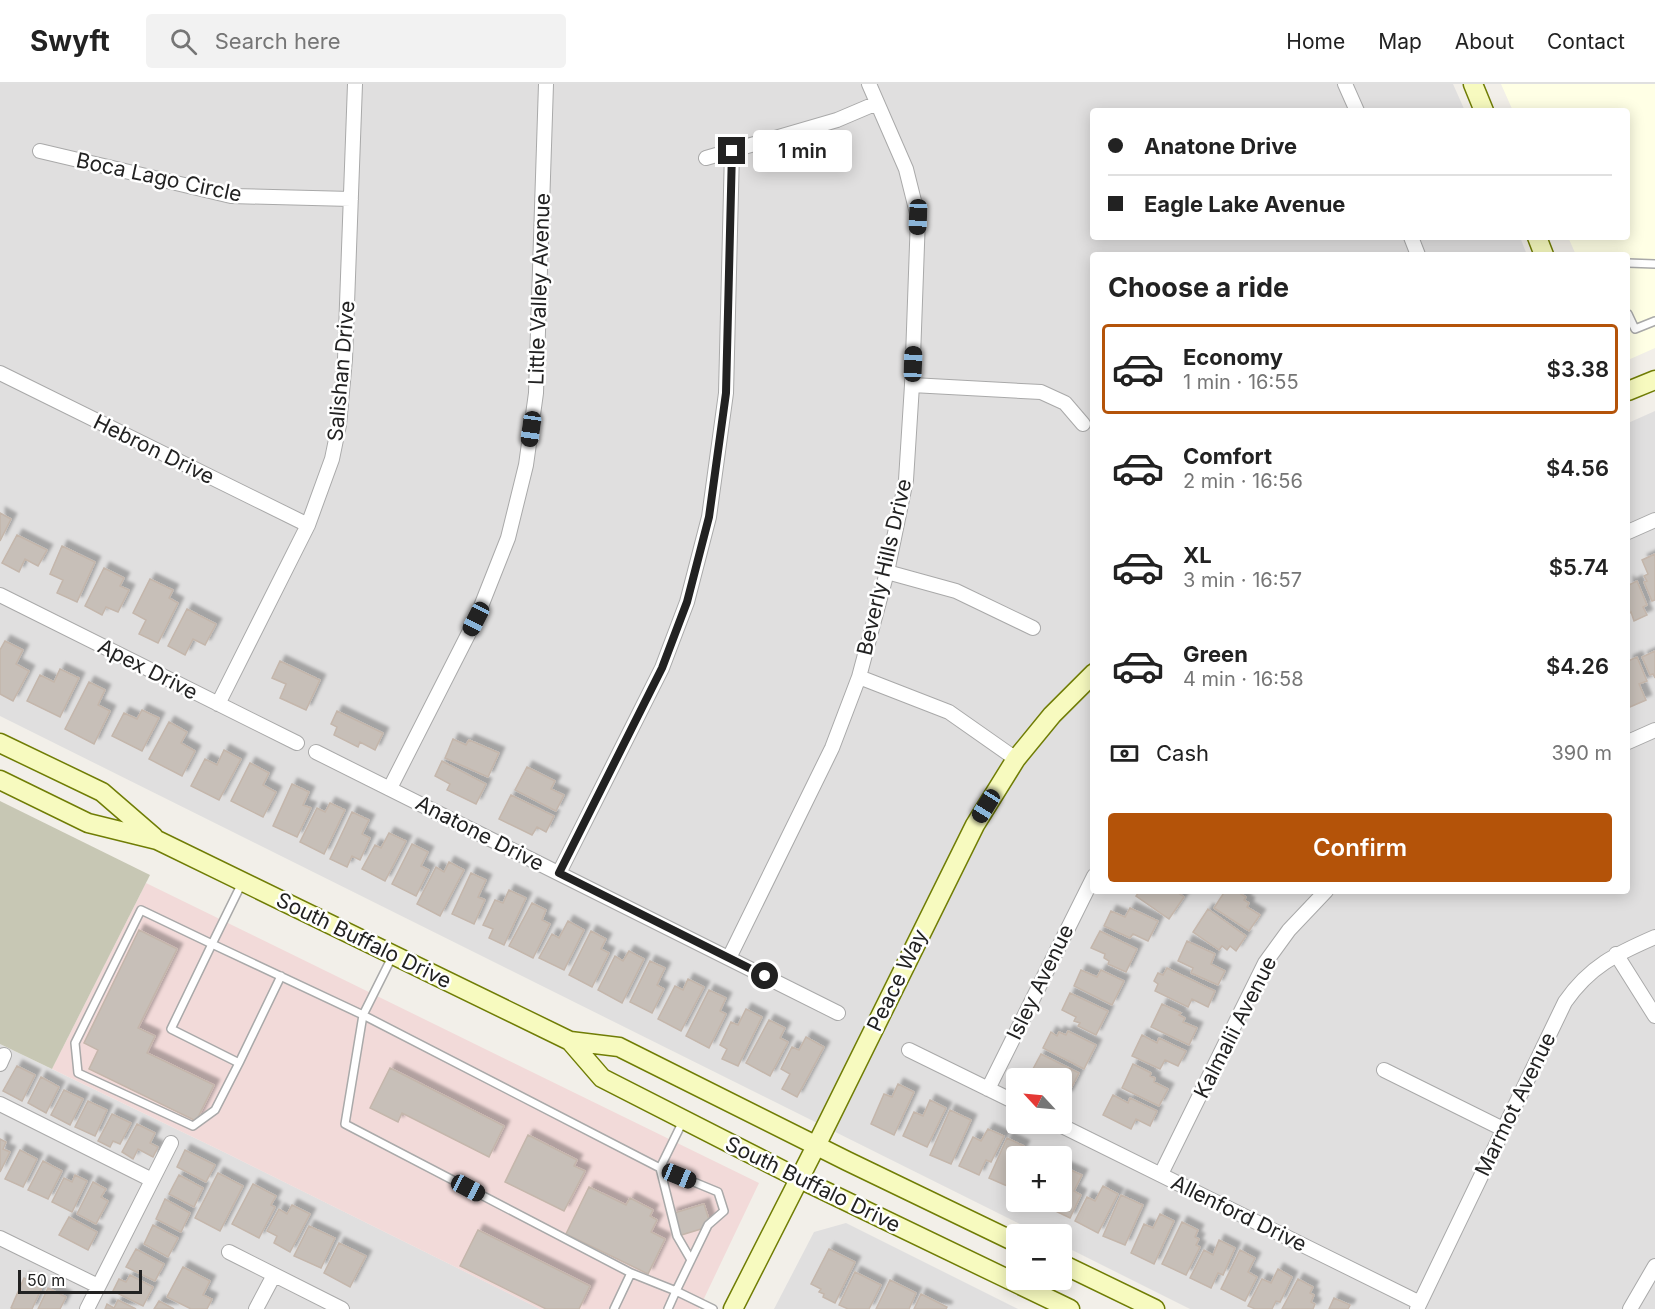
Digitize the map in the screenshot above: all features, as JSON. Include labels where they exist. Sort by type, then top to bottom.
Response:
[{"type":"main road","points":[[1473,84],[1483,108]]},
{"type":"main road","points":[[1630,390],[1655,380]]},
{"type":"main road","name":"Peace Way","points":[[733,1309],[975,825],[1016,759],[1052,716],[1090,677]]},
{"type":"main road","name":"South Buffalo Drive","points":[[0,743],[102,792],[158,840]]},
{"type":"main road","name":"South Buffalo Drive","points":[[0,780],[88,823],[158,840],[570,1041],[619,1047],[1006,1238]]},
{"type":"main road","name":"South Buffalo Drive","points":[[570,1041],[603,1078],[800,1179],[1070,1309]]},
{"type":"main road","points":[[1072,1269],[1155,1309]]},
{"type":"street","name":"Salishan Drive","points":[[218,704],[308,525],[332,459],[339,425],[345,358],[355,84]]},
{"type":"street","name":"Little Valley Avenue","points":[[390,788],[476,619],[508,538],[526,465],[536,393],[546,84]]},
{"type":"street","name":"Beverly Hills Drive","points":[[729,958],[832,747],[859,677],[887,572],[906,480],[918,217],[906,169],[869,84]]},
{"type":"street","points":[[1345,84],[1356,108]]},
{"type":"street","points":[[706,158],[837,120],[877,103]]},
{"type":"street","name":"Boca Lago Circle","points":[[40,151],[231,196],[351,200]]},
{"type":"street","points":[[559,873],[662,668],[687,602],[709,517],[726,393],[732,151]]},
{"type":"street","name":"Hebron Drive","points":[[0,373],[308,525]]},
{"type":"street","points":[[912,385],[1041,392],[1065,403],[1083,424]]},
{"type":"street","points":[[1630,531],[1655,520]]},
{"type":"street","points":[[887,572],[956,591],[1033,628]]},
{"type":"street","name":"Apex Drive","points":[[0,595],[297,743]]},
{"type":"street","points":[[859,677],[949,712],[1016,759]]},
{"type":"street","points":[[1630,741],[1655,730]]},
{"type":"street","name":"Anatone Drive","points":[[316,752],[838,1013]]},
{"type":"street","name":"Isley Avenue","points":[[988,1089],[1090,884]]},
{"type":"street","name":"Kalmalii Avenue","points":[[1161,1174],[1265,963],[1289,930],[1323,894]]},
{"type":"street","name":"Marmot Avenue","points":[[1419,1306],[1565,1002],[1597,966],[1616,954],[1655,937]]},
{"type":"street","points":[[1616,954],[1655,1016]]},
{"type":"street","points":[[909,1050],[1006,1098]]},
{"type":"street","points":[[1384,1070],[1503,1129]]},
{"type":"street","points":[[0,1104],[152,1180]]},
{"type":"street","name":"Allenford Drive","points":[[1072,1131],[1419,1306]]},
{"type":"street","points":[[87,1309],[171,1143]]},
{"type":"street","points":[[2,1245],[98,1286]]},
{"type":"street","points":[[229,1252],[342,1309]]},
{"type":"street","points":[[1630,1309],[1655,1266]]},
{"type":"street","points":[[256,1309],[274,1275]]},
{"type":"lane","points":[[1630,263],[1655,264]]},
{"type":"lane","points":[[1630,318],[1635,329],[1655,321]]},
{"type":"lane","points":[[239,1063],[171,1029],[243,881]]},
{"type":"lane","points":[[281,976],[214,1110],[193,1126],[78,1073],[75,1043],[141,910],[212,944],[281,976],[363,1015],[660,1168],[718,1192],[724,1211],[708,1225],[668,1309]]},
{"type":"lane","points":[[393,955],[363,1015],[345,1124],[631,1273],[713,1309]]},
{"type":"lane","points":[[684,1119],[660,1168],[677,1236],[691,1260]]},
{"type":"lane","points":[[614,1309],[631,1273]]},
{"type":"shaded area","points":[[0,84],[1453,84],[1464,108],[1090,108],[1090,240],[1521,240],[1526,252],[1090,252],[1090,894],[1630,894],[1630,422],[1655,411],[1655,1309],[1190,1309],[1072,1250],[1072,1224],[1020,1224],[0,716]]},
{"type":"shaded area","points":[[1501,84],[1655,84],[1655,348],[1630,359],[1630,252],[1575,252],[1569,240],[1630,240],[1630,108],[1512,108]]},
{"type":"shaded area","points":[[0,801],[150,875],[52,1069],[0,1044]]},
{"type":"shaded area","points":[[146,883],[759,1183],[699,1309],[540,1309],[52,1069]]},
{"type":"shaded area","points":[[0,1044],[228,1154],[540,1309],[0,1309]]},
{"type":"shaded area","points":[[846,1223],[1018,1309],[774,1309],[814,1232]]},
{"type":"building","points":[[0,513],[11,519],[0,541]]},
{"type":"building","points":[[17,535],[47,550],[38,566],[25,559],[19,572],[2,563]]},
{"type":"building","points":[[62,546],[95,562],[77,602],[57,593],[63,580],[50,574]]},
{"type":"building","points":[[1655,554],[1655,600],[1652,601],[1644,582],[1647,581],[1644,576],[1648,574],[1642,560]]},
{"type":"building","points":[[104,568],[124,578],[120,586],[129,590],[118,612],[106,607],[102,615],[85,606]]},
{"type":"building","points":[[150,579],[173,590],[169,598],[178,603],[158,643],[139,634],[146,620],[133,613]]},
{"type":"building","points":[[1637,581],[1647,605],[1643,607],[1647,615],[1634,621],[1631,612],[1630,584]]},
{"type":"building","points":[[187,609],[216,624],[205,645],[193,639],[185,655],[168,646]]},
{"type":"building","points":[[5,641],[23,650],[16,664],[29,671],[13,701],[0,694],[0,650]]},
{"type":"building","points":[[1655,651],[1655,678],[1653,674],[1650,675],[1642,657]]},
{"type":"building","points":[[1637,657],[1647,681],[1639,684],[1646,700],[1630,707],[1630,660]]},
{"type":"building","points":[[280,661],[320,680],[306,710],[280,698],[286,684],[272,678]]},
{"type":"building","points":[[60,669],[79,678],[60,717],[27,701],[40,675],[54,682]]},
{"type":"building","points":[[89,682],[105,690],[98,705],[110,711],[94,744],[65,729]]},
{"type":"building","points":[[142,710],[159,718],[142,751],[112,736],[124,713],[137,719]]},
{"type":"building","points":[[337,711],[383,733],[375,750],[360,742],[358,747],[334,735],[337,727],[331,724]]},
{"type":"building","points":[[169,722],[187,732],[181,743],[195,751],[182,776],[149,759]]},
{"type":"building","points":[[453,739],[466,745],[469,740],[499,753],[488,777],[445,758]]},
{"type":"building","points":[[224,750],[241,759],[219,800],[191,786],[205,759],[217,765]]},
{"type":"building","points":[[442,761],[486,784],[476,804],[447,790],[450,784],[435,776]]},
{"type":"building","points":[[250,763],[269,773],[263,785],[276,792],[263,817],[231,801]]},
{"type":"building","points":[[527,767],[555,781],[551,789],[564,795],[556,811],[515,790]]},
{"type":"building","points":[[292,784],[309,792],[303,805],[311,808],[297,837],[273,826]]},
{"type":"building","points":[[511,795],[554,816],[546,832],[537,827],[532,835],[499,819]]},
{"type":"building","points":[[330,803],[345,810],[324,854],[300,842],[317,808],[325,812]]},
{"type":"building","points":[[352,812],[369,820],[362,834],[370,838],[360,860],[352,856],[347,867],[330,859]]},
{"type":"building","points":[[389,833],[406,841],[385,881],[362,869],[375,845],[381,848]]},
{"type":"building","points":[[412,844],[428,852],[421,866],[429,870],[416,896],[392,884]]},
{"type":"building","points":[[449,862],[464,870],[440,916],[417,904],[436,867],[444,872]]},
{"type":"building","points":[[471,873],[486,880],[478,897],[485,900],[474,924],[452,914]]},
{"type":"building","points":[[509,890],[526,898],[504,945],[489,938],[493,929],[483,925],[495,900],[503,903]]},
{"type":"building","points":[[1138,894],[1180,894],[1184,897],[1169,919],[1136,896]]},
{"type":"building","points":[[1223,894],[1241,894],[1249,903],[1247,907],[1260,915],[1249,931],[1214,908]]},
{"type":"building","points":[[532,903],[546,910],[542,920],[550,924],[533,958],[509,946]]},
{"type":"building","points":[[1130,908],[1158,921],[1148,941],[1133,934],[1130,938],[1104,926],[1111,911],[1125,917]]},
{"type":"building","points":[[1208,909],[1246,936],[1236,951],[1230,946],[1227,950],[1222,946],[1219,950],[1193,932]]},
{"type":"building","points":[[568,921],[584,930],[564,970],[539,958],[552,934],[559,938]]},
{"type":"building","points":[[139,930],[177,949],[138,1028],[155,1036],[147,1053],[214,1085],[196,1121],[89,1069],[98,1050],[84,1043]]},
{"type":"building","points":[[591,931],[606,939],[601,949],[609,953],[592,987],[569,975]]},
{"type":"building","points":[[1100,931],[1137,949],[1126,972],[1108,964],[1109,961],[1104,958],[1105,954],[1091,948]]},
{"type":"building","points":[[1187,941],[1215,954],[1211,964],[1225,971],[1218,985],[1191,973],[1193,968],[1178,961]]},
{"type":"building","points":[[629,951],[644,959],[622,1003],[598,990],[615,956],[623,961]]},
{"type":"building","points":[[650,961],[665,968],[657,985],[664,989],[652,1013],[630,1002]]},
{"type":"building","points":[[1167,968],[1215,991],[1208,1007],[1192,999],[1188,1007],[1155,991],[1158,984],[1154,981],[1158,973],[1163,975]]},
{"type":"building","points":[[1081,970],[1097,977],[1101,970],[1124,981],[1112,1005],[1074,986]]},
{"type":"building","points":[[688,979],[704,987],[681,1031],[658,1019],[675,986],[683,990]]},
{"type":"building","points":[[709,990],[726,998],[720,1011],[726,1014],[709,1048],[686,1036]]},
{"type":"building","points":[[1070,993],[1108,1011],[1096,1035],[1078,1026],[1080,1023],[1074,1021],[1076,1017],[1062,1010]]},
{"type":"building","points":[[1162,1004],[1181,1013],[1179,1015],[1185,1018],[1183,1022],[1197,1028],[1189,1045],[1151,1027]]},
{"type":"building","points":[[746,1009],[762,1017],[738,1066],[722,1059],[727,1049],[720,1045],[731,1022],[738,1025]]},
{"type":"building","points":[[769,1020],[785,1028],[780,1038],[788,1042],[770,1076],[746,1063]]},
{"type":"building","points":[[1068,1031],[1096,1045],[1084,1069],[1043,1048],[1051,1032],[1057,1036],[1059,1032],[1066,1035]]},
{"type":"building","points":[[1142,1035],[1157,1043],[1159,1038],[1186,1051],[1178,1066],[1165,1060],[1160,1069],[1132,1056]]},
{"type":"building","points":[[806,1037],[824,1047],[797,1097],[782,1089],[790,1074],[781,1069],[792,1047],[799,1050]]},
{"type":"building","points":[[1041,1054],[1069,1068],[1034,1068]]},
{"type":"building","points":[[1133,1064],[1151,1073],[1150,1076],[1155,1078],[1154,1082],[1168,1089],[1159,1106],[1122,1088]]},
{"type":"building","points":[[17,1066],[35,1075],[22,1101],[3,1091]]},
{"type":"building","points":[[390,1068],[504,1126],[489,1157],[402,1113],[398,1122],[370,1108]]},
{"type":"building","points":[[1072,1070],[1079,1073],[1072,1086]]},
{"type":"building","points":[[41,1077],[59,1087],[46,1113],[28,1103]]},
{"type":"building","points":[[898,1084],[914,1092],[894,1135],[871,1124],[884,1094],[892,1097]]},
{"type":"building","points":[[64,1090],[83,1099],[70,1125],[51,1115]]},
{"type":"building","points":[[1113,1095],[1128,1103],[1130,1098],[1157,1111],[1150,1126],[1136,1119],[1131,1129],[1103,1115]]},
{"type":"building","points":[[930,1100],[946,1108],[927,1147],[903,1136],[914,1112],[923,1116]]},
{"type":"building","points":[[88,1101],[107,1110],[95,1136],[75,1127]]},
{"type":"building","points":[[950,1110],[971,1120],[951,1164],[930,1155]]},
{"type":"building","points":[[112,1114],[131,1123],[120,1144],[113,1141],[110,1147],[98,1141]]},
{"type":"building","points":[[137,1124],[155,1133],[150,1143],[158,1147],[153,1157],[138,1149],[133,1159],[122,1152]]},
{"type":"building","points":[[988,1129],[1004,1136],[991,1162],[986,1160],[979,1175],[959,1166],[973,1137],[981,1141]]},
{"type":"building","points":[[528,1135],[577,1160],[574,1166],[585,1171],[564,1211],[505,1182]]},
{"type":"building","points":[[1007,1138],[1024,1146],[1006,1146],[1006,1185],[989,1178]]},
{"type":"building","points":[[0,1139],[6,1142],[3,1149],[10,1152],[0,1172]]},
{"type":"building","points":[[20,1150],[37,1159],[23,1187],[5,1179]]},
{"type":"building","points":[[185,1150],[215,1165],[206,1182],[177,1167]]},
{"type":"building","points":[[43,1161],[62,1171],[48,1199],[28,1190]]},
{"type":"building","points":[[1072,1171],[1082,1175],[1074,1191],[1081,1195],[1070,1218],[1058,1212],[1072,1212]]},
{"type":"building","points":[[218,1173],[243,1186],[220,1231],[195,1218]]},
{"type":"building","points":[[75,1175],[87,1181],[72,1212],[52,1202],[64,1178],[72,1182]]},
{"type":"building","points":[[179,1175],[203,1188],[194,1207],[169,1194]]},
{"type":"building","points":[[93,1182],[106,1189],[101,1197],[108,1201],[96,1224],[77,1214]]},
{"type":"building","points":[[253,1184],[276,1196],[271,1205],[275,1207],[259,1238],[232,1224]]},
{"type":"building","points":[[1103,1186],[1118,1194],[1098,1233],[1075,1221],[1087,1197],[1095,1201]]},
{"type":"building","points":[[589,1187],[626,1205],[630,1198],[653,1210],[650,1216],[657,1220],[651,1232],[665,1239],[648,1274],[566,1234]]},
{"type":"building","points":[[1121,1195],[1143,1205],[1125,1245],[1103,1236]]},
{"type":"building","points":[[165,1199],[190,1213],[181,1232],[156,1219]]},
{"type":"building","points":[[704,1204],[711,1226],[678,1236],[671,1214]]},
{"type":"building","points":[[292,1205],[310,1214],[290,1252],[274,1243],[277,1236],[267,1231],[279,1209],[287,1214]]},
{"type":"building","points":[[1160,1214],[1174,1221],[1154,1264],[1131,1253],[1144,1224],[1153,1228]]},
{"type":"building","points":[[69,1217],[97,1232],[88,1250],[59,1235]]},
{"type":"building","points":[[1182,1222],[1198,1230],[1195,1237],[1199,1239],[1196,1245],[1200,1247],[1186,1275],[1162,1264]]},
{"type":"building","points":[[153,1225],[178,1238],[168,1257],[144,1244]]},
{"type":"building","points":[[309,1226],[335,1238],[321,1268],[294,1256]]},
{"type":"building","points":[[478,1230],[590,1286],[579,1309],[546,1309],[460,1266]]},
{"type":"building","points":[[1219,1240],[1235,1248],[1223,1275],[1218,1273],[1211,1288],[1190,1278],[1204,1250],[1213,1255]]},
{"type":"building","points":[[339,1243],[366,1256],[350,1287],[324,1273]]},
{"type":"building","points":[[136,1249],[164,1264],[155,1281],[126,1267]]},
{"type":"building","points":[[829,1249],[855,1262],[835,1303],[823,1297],[824,1294],[819,1292],[821,1289],[811,1284]]},
{"type":"building","points":[[1240,1250],[1255,1258],[1248,1272],[1257,1277],[1245,1301],[1221,1289]]},
{"type":"building","points":[[183,1267],[210,1281],[203,1295],[212,1299],[207,1309],[191,1309],[167,1297]]},
{"type":"building","points":[[1278,1269],[1292,1277],[1280,1302],[1276,1301],[1272,1309],[1255,1309],[1248,1306],[1262,1279],[1271,1283]]},
{"type":"building","points":[[855,1272],[881,1285],[869,1309],[848,1309],[839,1305]]},
{"type":"building","points":[[130,1275],[153,1287],[143,1306],[113,1291],[119,1279],[126,1282]]},
{"type":"building","points":[[24,1278],[42,1287],[32,1309],[13,1309],[11,1308]]},
{"type":"building","points":[[1298,1279],[1313,1287],[1310,1293],[1314,1295],[1311,1302],[1315,1304],[1313,1309],[1282,1309]]},
{"type":"building","points":[[890,1280],[916,1293],[909,1309],[876,1309]]},
{"type":"building","points":[[48,1288],[66,1297],[60,1309],[38,1309]]},
{"type":"building","points":[[921,1294],[947,1307],[946,1309],[914,1309]]},
{"type":"building","points":[[1334,1298],[1350,1305],[1348,1309],[1329,1309]]},
{"type":"building","points":[[118,1300],[136,1309],[105,1309],[107,1304],[114,1308]]},
{"type":"building","points":[[159,1301],[174,1309],[154,1309]]},
{"type":"route","points":[[732,151],[726,393],[709,517],[687,602],[662,668],[559,873],[765,976]]}]
